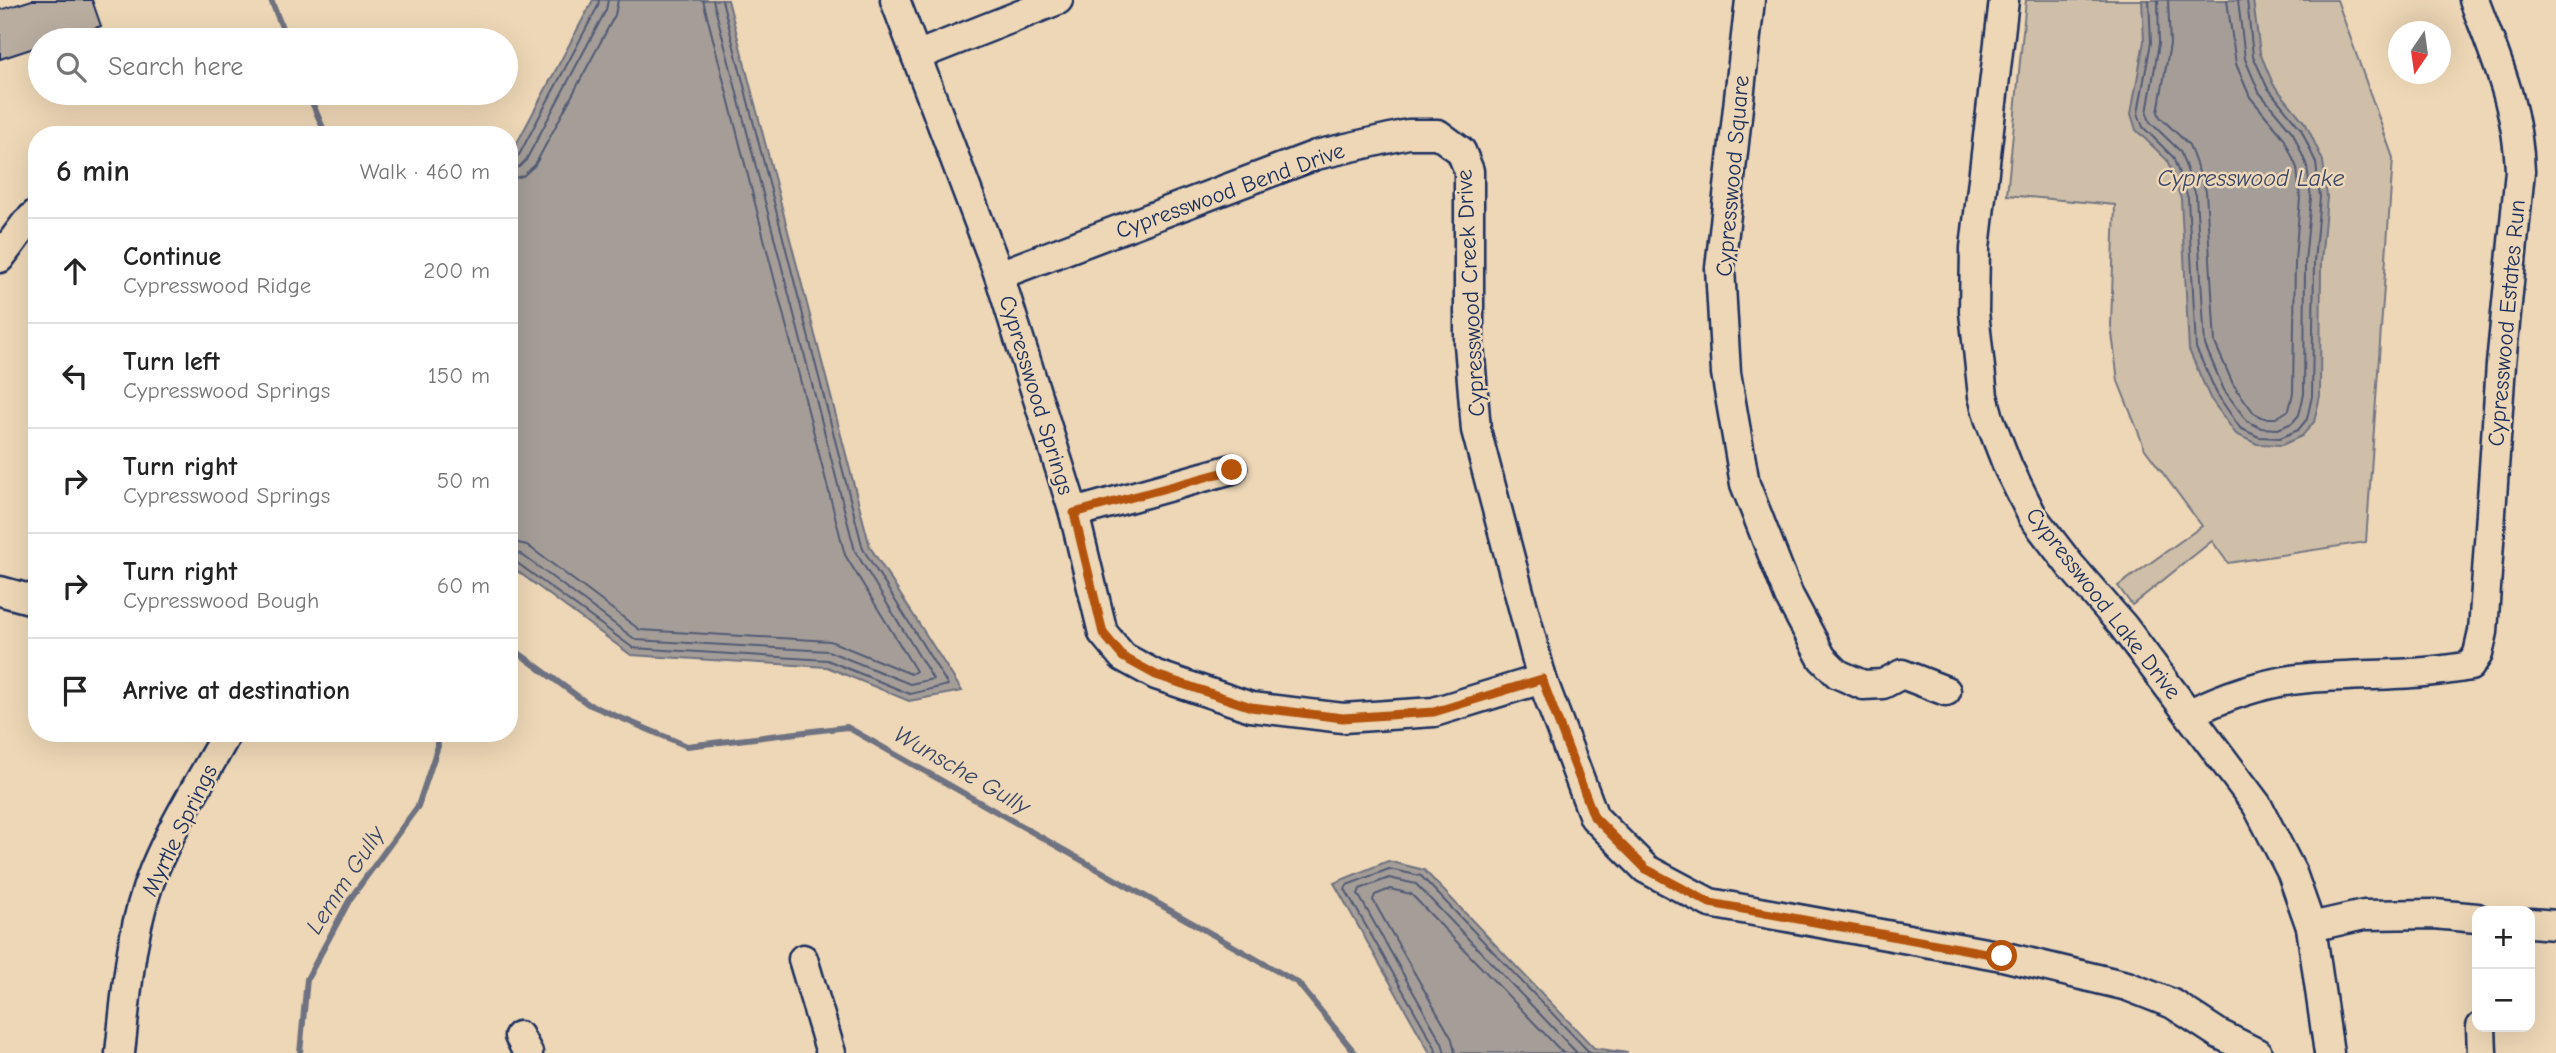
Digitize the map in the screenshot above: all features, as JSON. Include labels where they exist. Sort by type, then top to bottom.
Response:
[{"type":"street","name":"Cypresswood Springs","points":[[895,0],[999,275],[1074,513],[1103,633],[1123,657],[1156,675],[1251,707],[1343,718],[1434,712],[1542,679]]},
{"type":"street","points":[[916,56],[1058,0]]},
{"type":"street","name":"Cypresswood Square","points":[[1750,0],[1720,268],[1726,373],[1745,484],[1788,596],[1822,658],[1838,674],[1863,685],[1883,684],[1902,674],[1946,691]]},
{"type":"street","name":"Cypresswood Lake Drive","points":[[2004,0],[1975,248],[1974,312],[1983,396],[1989,418],[2008,467],[2033,517],[2123,626],[2258,806],[2292,873],[2311,927],[2329,1053]]},
{"type":"street","name":"Cypresswood Estates Run","points":[[2190,713],[2225,696],[2264,686],[2306,678],[2439,672],[2470,666],[2478,654],[2483,632],[2501,364],[2520,171],[2519,143],[2509,91],[2474,0]]},
{"type":"street","name":"Cypresswood Bend Drive","points":[[999,275],[1316,155],[1408,134],[1438,134],[1461,151]]},
{"type":"street","name":"Cypresswood Creek Drive","points":[[1461,151],[1469,171],[1469,344],[1476,430],[1542,679],[1594,817],[1646,869],[1710,903],[2002,956],[2127,986],[2174,1004],[2219,1034],[2258,1053]]},
{"type":"street","points":[[0,258],[28,221]]},
{"type":"street","points":[[1074,513],[1232,470]]},
{"type":"street","points":[[0,591],[28,599]]},
{"type":"street","name":"Myrtle Springs","points":[[120,1053],[131,952],[154,870],[184,808],[222,742]]},
{"type":"street","points":[[2311,927],[2364,915],[2434,914],[2472,918]]},
{"type":"street","points":[[2535,923],[2556,925]]},
{"type":"street","points":[[803,959],[831,1053]]},
{"type":"street","points":[[2482,1032],[2482,1053]]},
{"type":"shaded area","points":[[2026,0],[2337,0],[2393,158],[2366,542],[2228,563],[2212,541],[2132,605],[2118,586],[2202,526],[2145,449],[2118,381],[2111,325],[2115,205],[2007,195]]},
{"type":"water","points":[[593,0],[728,0],[870,547],[962,691],[909,701],[827,667],[631,655],[518,572],[518,141]]},
{"type":"water","name":"Cypresswood Lake","points":[[2142,0],[2253,0],[2260,53],[2273,84],[2306,124],[2323,161],[2327,197],[2321,263],[2320,396],[2314,422],[2302,436],[2282,445],[2257,444],[2236,434],[2210,398],[2189,350],[2181,199],[2167,160],[2136,130],[2131,114],[2144,41]]},
{"type":"water","points":[[1388,861],[1424,870],[1594,1048],[1628,1053],[1430,1053],[1334,883]]},
{"type":"building","points":[[32,0],[92,0],[101,26],[28,28],[28,50],[0,59],[0,10]]},
{"type":"waterway","name":"Lemm Gully","points":[[271,0],[282,28]]},
{"type":"waterway","name":"Lemm Gully","points":[[313,105],[322,126]]},
{"type":"waterway","name":"Wunsche Gully","points":[[518,653],[588,704],[687,746],[847,727],[1298,983],[1355,1053]]},
{"type":"waterway","name":"Lemm Gully","points":[[300,1053],[307,979],[350,899],[418,806],[438,742]]},
{"type":"route","points":[[1232,470],[1074,513],[1103,633],[1123,657],[1156,675],[1251,707],[1343,718],[1434,712],[1542,679],[1594,817],[1646,869],[1710,903],[2002,956]]}]
